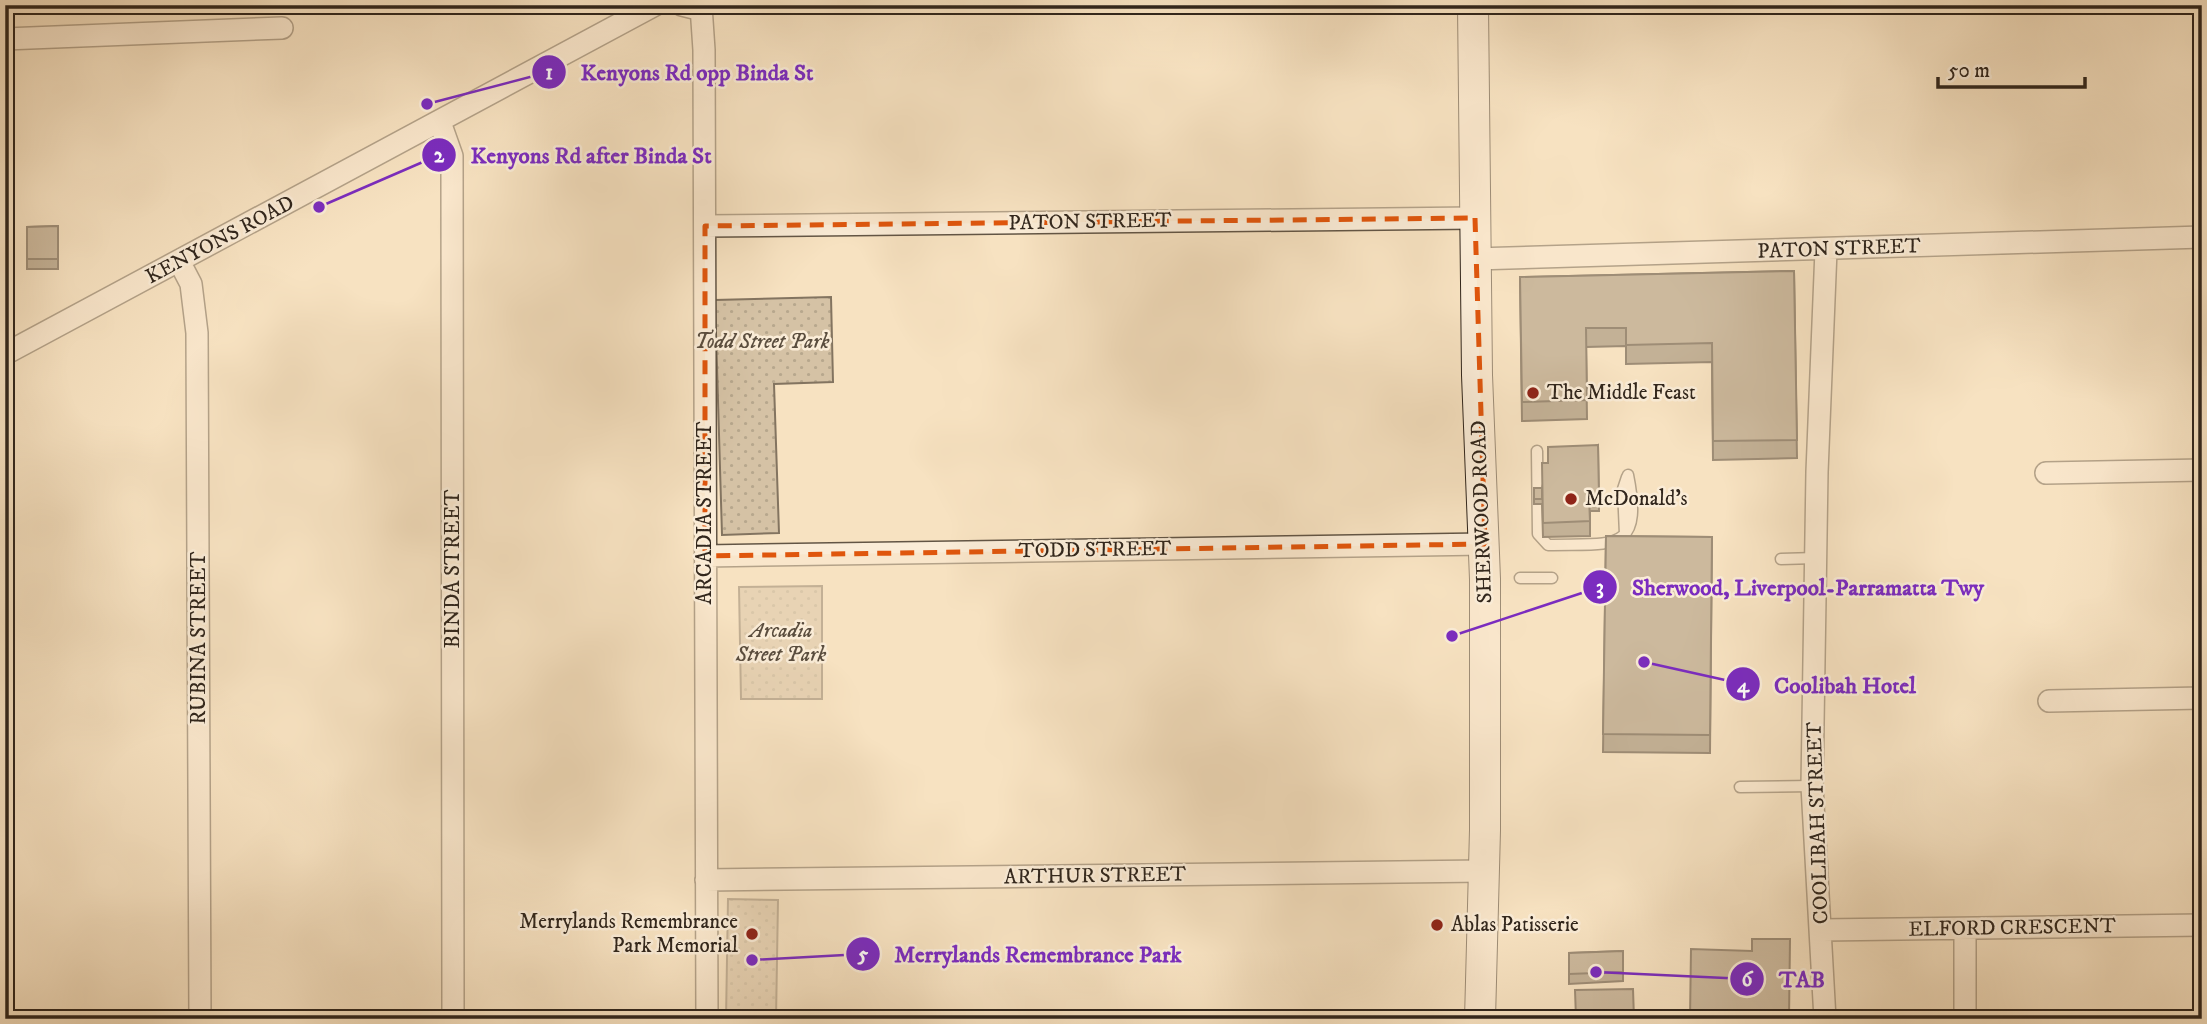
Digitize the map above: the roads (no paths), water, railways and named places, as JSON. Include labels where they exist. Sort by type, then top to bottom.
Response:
[{"type":"main road","name":"SHERWOOD ROAD","points":[[1473,5],[1475,259],[1485,544],[1485,871],[1480,1019]]},
{"type":"street","name":"KENYONS ROAD","points":[[5,354],[656,5]]},
{"type":"street","name":"ARCADIA STREET","points":[[695,6],[704,41],[707,1019]]},
{"type":"street","points":[[5,39],[282,28]]},
{"type":"street","name":"BINDA STREET","points":[[440,122],[452,156],[453,1019]]},
{"type":"street","name":"PATON STREET","points":[[705,226],[1475,218]]},
{"type":"street","name":"PATON STREET","points":[[1475,259],[2202,237]]},
{"type":"street","name":"COOLIBAH STREET","points":[[1825,1019],[1812,786],[1826,250]]},
{"type":"street","name":"RUBINA STREET","points":[[179,261],[191,284],[197,333],[200,1019]]},
{"type":"street","points":[[2046,473],[2202,470]]},
{"type":"street","name":"TODD STREET","points":[[705,556],[1485,544]]},
{"type":"street","points":[[2049,701],[2202,698]]},
{"type":"street","name":"ARTHUR STREET","points":[[706,880],[1485,871]]},
{"type":"street","name":"ELFORD CRESCENT","points":[[1822,930],[2202,925]]},
{"type":"street","points":[[1965,929],[1965,1019]]},
{"type":"lane","points":[[1537,451],[1538,534],[1548,545],[1612,543],[1625,536],[1632,524],[1628,474]]},
{"type":"lane","points":[[1781,559],[1816,558]]},
{"type":"lane","points":[[1520,578],[1552,578]]},
{"type":"lane","points":[[1740,787],[1812,786]]},
{"type":"place","name":"Kenyons Rd opp Binda St","points":[[427,104]]},
{"type":"place","name":"Kenyons Rd after Binda St","points":[[319,207]]},
{"type":"place","name":"The Middle Feast","points":[[1533,393]]},
{"type":"place","name":"McDonald's","points":[[1571,499]]},
{"type":"place","name":"Sherwood, Liverpool-Parramatta Twy","points":[[1452,636]]},
{"type":"place","name":"Coolibah Hotel","points":[[1644,662]]},
{"type":"place","name":"Ablas Patisserie","points":[[1437,925]]},
{"type":"place","name":"Merrylands Remembrance Park Memorial","points":[[752,934]]},
{"type":"place","name":"Merrylands Remembrance Park","points":[[752,960]]},
{"type":"place","name":"TAB","points":[[1596,972]]},
{"type":"park label","name":"Todd Street Park","points":[[762,342]]},
{"type":"park label","name":"Arcadia Street Park","points":[[781,643]]}]
